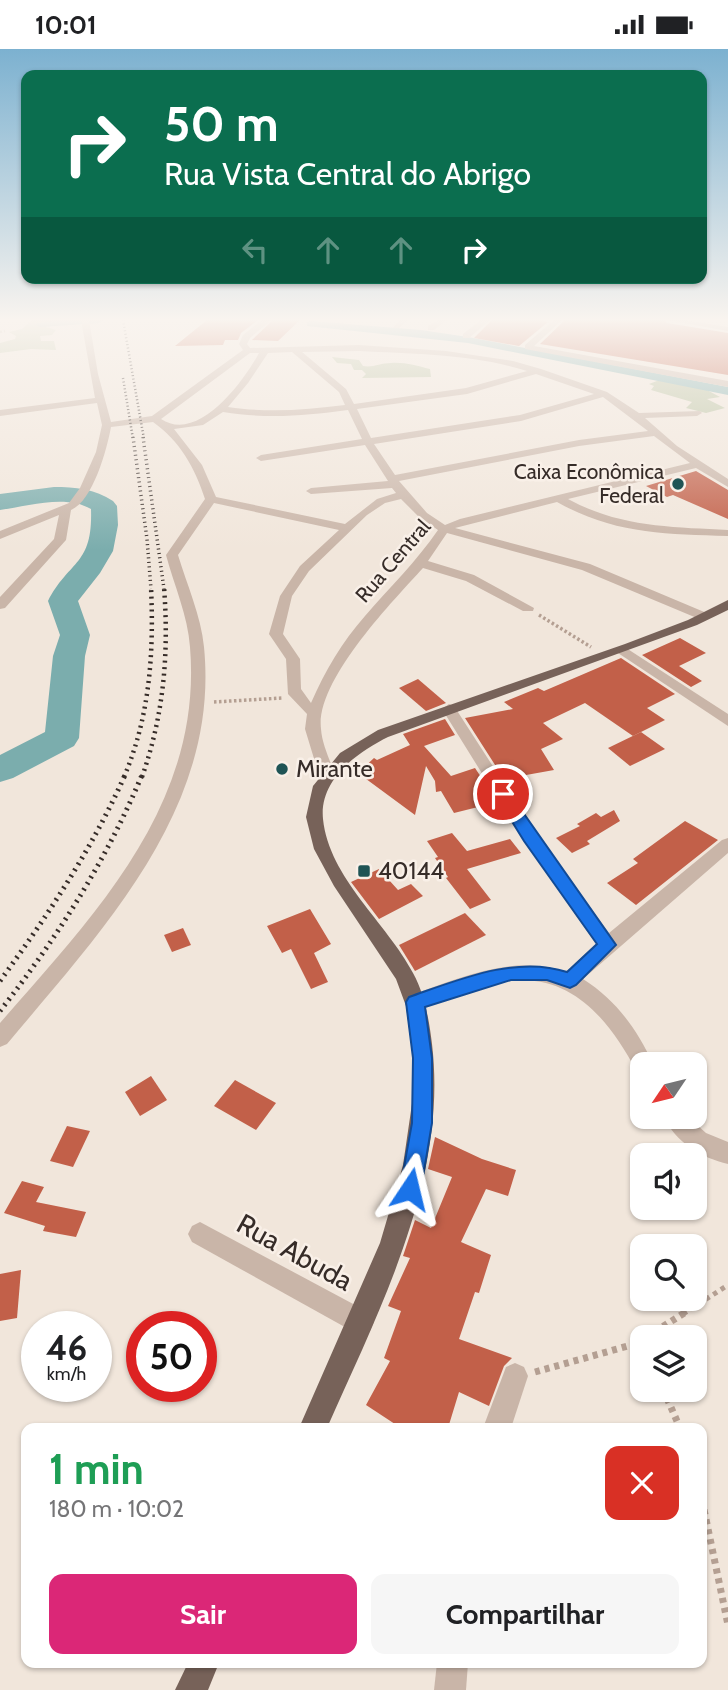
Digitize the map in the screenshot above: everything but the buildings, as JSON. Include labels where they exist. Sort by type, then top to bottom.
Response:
[{"type":"main road","points":[[315,1423],[361,1322],[410,1189],[422,1123],[422,1058],[415,1002],[397,966],[333,870],[319,839],[313,811],[316,790],[345,757],[396,727],[623,650],[704,617],[728,604]]},
{"type":"main road","points":[[191,1690],[202,1668]]},
{"type":"street","points":[[0,535],[65,510],[78,500],[101,453],[107,425],[99,397]]},
{"type":"street","points":[[161,422],[192,397]]},
{"type":"street","points":[[107,425],[161,422],[199,424],[230,397]]},
{"type":"street","points":[[346,397],[373,452],[397,486],[424,515],[444,529],[586,567],[704,617]]},
{"type":"street","points":[[219,409],[275,416],[427,397]]},
{"type":"street","points":[[261,458],[521,418],[595,397]]},
{"type":"street","points":[[608,397],[696,465],[728,484]]},
{"type":"street","points":[[0,413],[100,400]]},
{"type":"street","points":[[637,417],[697,412]]},
{"type":"street","points":[[161,422],[197,465],[211,499]]},
{"type":"street","points":[[311,491],[397,486],[554,448],[655,433]]},
{"type":"street","name":"Rua Central","points":[[327,775],[314,741],[314,713],[334,668],[349,644],[421,563],[444,529],[696,465]]},
{"type":"street","points":[[314,713],[295,693],[291,684],[293,659],[277,639],[277,627],[286,596],[304,569],[371,506],[397,486]]},
{"type":"street","points":[[558,498],[590,516],[617,526],[728,533]]},
{"type":"street","points":[[211,499],[347,528]]},
{"type":"street","points":[[0,1038],[94,925],[136,869],[164,821],[184,771],[196,726],[198,649],[172,555],[211,499]]},
{"type":"street","points":[[0,605],[60,540],[65,510]]},
{"type":"street","points":[[421,563],[470,578],[528,608]]},
{"type":"street","points":[[623,650],[728,721]]},
{"type":"street","points":[[449,709],[530,837],[607,945]]},
{"type":"street","points":[[570,980],[607,945],[728,844]]},
{"type":"street","points":[[415,1002],[511,973],[547,972],[570,980],[595,997],[617,1019],[636,1052]]},
{"type":"street","points":[[686,1129],[713,1151],[728,1153]]},
{"type":"street","name":"Rua Abuda","points":[[200,1234],[361,1322]]},
{"type":"street","points":[[499,1423],[515,1376]]},
{"type":"street","points":[[450,1690],[452,1668]]},
{"type":"path","points":[[528,608],[606,656]]},
{"type":"path","points":[[198,703],[284,698],[300,715],[314,713]]},
{"type":"path","points":[[665,1325],[728,1285]]},
{"type":"path","points":[[515,1376],[560,1367],[630,1346]]},
{"type":"path","points":[[669,1402],[678,1423]]},
{"type":"path","points":[[707,1524],[728,1625]]},
{"type":"green space","points":[[673,397],[719,397],[707,399],[725,408],[706,413],[686,408],[692,402]]},
{"type":"waterway","points":[[0,502],[68,495],[81,496],[104,506],[104,534],[99,551],[63,601],[75,635],[69,656],[62,738],[0,770]]},
{"type":"railway","points":[[126,397],[133,439]]},
{"type":"railway","points":[[137,397],[144,439]]},
{"type":"railway","points":[[133,437],[151,589]]},
{"type":"railway","points":[[143,437],[164,589]]},
{"type":"railway","points":[[124,777],[140,731],[145,707],[151,660],[151,587]]},
{"type":"railway","points":[[142,777],[155,730],[163,683],[166,636],[164,587]]},
{"type":"railway","points":[[0,981],[68,881],[125,775]]},
{"type":"railway","points":[[0,1011],[79,898],[113,838],[142,775]]},
{"type":"place","name":"Caixa Econômica Federal","points":[[678,484]]},
{"type":"place","name":"Mirante","points":[[282,769]]},
{"type":"place","name":"40144","points":[[364,871]]},
{"type":"route","points":[[410,1189],[422,1123],[422,1058],[415,1002],[511,973],[547,972],[570,980],[607,945],[530,837],[503,794]]}]
